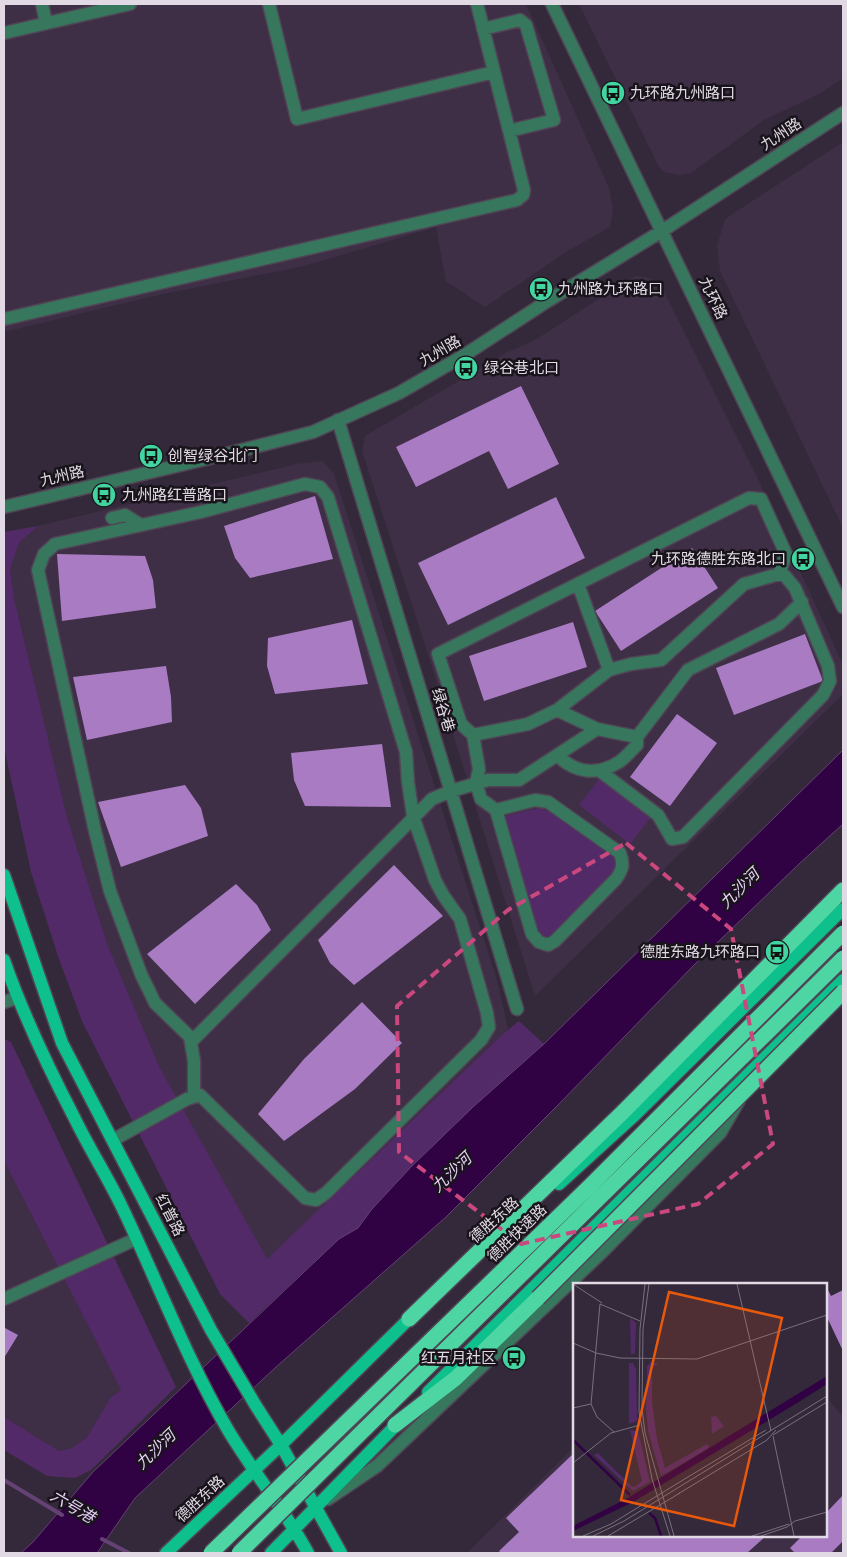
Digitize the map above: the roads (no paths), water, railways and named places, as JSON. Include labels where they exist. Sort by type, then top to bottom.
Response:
[{"type":"highway","points":[[409,1319],[623,1112],[843,890]]},
{"type":"highway","name":"德胜快速路","points":[[212,1553],[589,1187],[843,933]]},
{"type":"highway","points":[[239,1553],[843,958]]},
{"type":"highway","points":[[395,1425],[456,1378],[843,992]]},
{"type":"main road","name":"红普路","points":[[4,875],[62,1043],[211,1330],[281,1445],[341,1553]]},
{"type":"main road","name":"德胜东路","points":[[169,1550],[281,1445],[409,1319],[636,1114],[843,910]]},
{"type":"main road","points":[[4,960],[17,998],[44,1059],[120,1204],[190,1359],[227,1429],[253,1471],[295,1529],[308,1553]]},
{"type":"main road","points":[[271,1553],[395,1425],[843,980]]},
{"type":"street","points":[[42,4],[46,23]]},
{"type":"street","points":[[4,33],[111,6],[130,4]]},
{"type":"street","points":[[269,4],[297,119],[494,72]]},
{"type":"street","points":[[4,319],[517,200],[523,195],[524,190],[477,4]]},
{"type":"street","name":"九环路","points":[[552,4],[843,608]]},
{"type":"street","points":[[483,29],[520,20],[526,25],[554,120],[509,131]]},
{"type":"street","name":"九州路","points":[[4,507],[214,458],[313,432],[399,393],[463,356],[546,302],[662,231],[843,112]]},
{"type":"street","name":"绿谷巷","points":[[338,420],[517,1009]]},
{"type":"street","points":[[113,1140],[187,1099],[194,1097],[200,1095],[305,1198],[316,1200],[326,1194],[481,1040],[489,1027],[460,919],[435,880],[414,818],[408,782],[406,752],[328,497],[320,487],[305,484],[201,512],[55,544],[44,554],[38,570],[95,831],[110,891],[141,974],[155,1003],[185,1031],[192,1042],[194,1097]]},
{"type":"street","points":[[496,810],[535,800],[548,802],[620,853],[624,864],[616,879],[555,941],[548,945],[539,942],[532,934],[496,810],[481,799],[476,783],[480,768],[473,736],[461,724],[438,654],[749,498],[761,499],[786,554],[779,574]]},
{"type":"street","points":[[112,518],[125,515],[142,525]]},
{"type":"street","points":[[473,736],[528,724],[557,710],[609,670],[631,664],[660,660],[744,584],[779,574],[785,576],[795,588],[802,602],[828,666],[830,681],[823,695],[683,837],[672,839],[658,815],[600,771]]},
{"type":"street","points":[[578,584],[609,670]]},
{"type":"street","points":[[557,755],[568,766],[584,770],[600,771],[619,762],[637,746],[637,737],[688,670],[779,624],[802,602]]},
{"type":"street","points":[[557,710],[597,729],[637,737]]},
{"type":"street","points":[[192,1042],[432,799],[488,780],[520,780],[597,729]]},
{"type":"street","points":[[4,1002],[17,998]]},
{"type":"street","points":[[316,1507],[377,1466],[601,1253],[720,1133],[764,1060]]},
{"type":"street","points":[[4,1299],[136,1239]]},
{"type":"water","name":"九沙河","points":[[843,750],[843,824],[694,965],[446,1217],[276,1367],[135,1498],[97,1553],[21,1553],[33,1542],[93,1472],[339,1239],[358,1228],[372,1209],[411,1167],[473,1107],[544,1044]]},
{"type":"waterway","name":"六号港","points":[[4,1480],[62,1515]]},
{"type":"waterway","name":"六号港","points":[[102,1539],[129,1553]]},
{"type":"place","name":"九环路九州路口","points":[[613,93]]},
{"type":"place","name":"九州路九环路口","points":[[541,289]]},
{"type":"place","name":"绿谷巷北口","points":[[466,368]]},
{"type":"place","name":"创智绿谷北门","points":[[151,456]]},
{"type":"place","name":"九州路红普路口","points":[[104,495]]},
{"type":"place","name":"九环路德胜东路北口","points":[[803,559]]},
{"type":"place","name":"德胜东路九环路口","points":[[777,952]]},
{"type":"place","name":"红五月社区","points":[[514,1358]]}]
